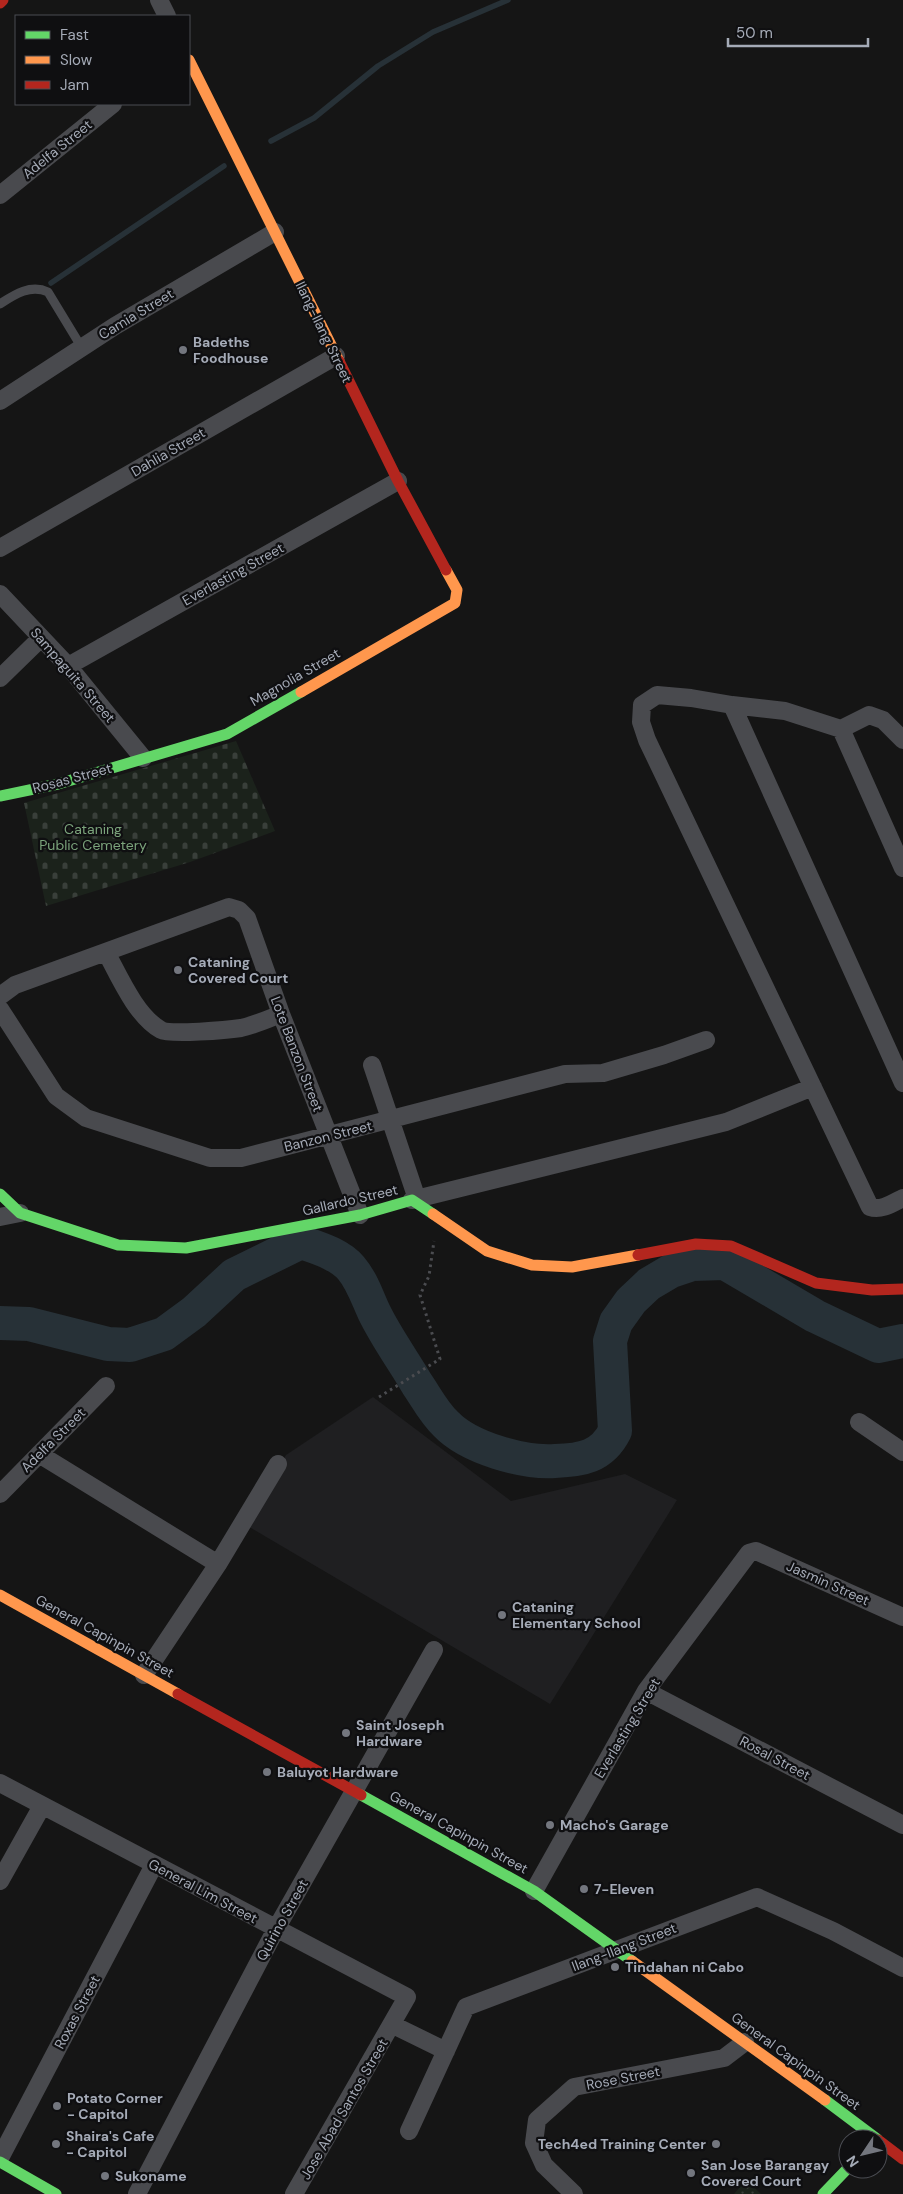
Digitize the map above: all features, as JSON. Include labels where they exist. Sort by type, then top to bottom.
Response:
[{"type":"street","points":[[0,3],[3,0]]},
{"type":"street","points":[[159,0],[166,15]]},
{"type":"street","name":"Ilang-Ilang Street","points":[[190,62],[398,481],[457,590],[455,603]]},
{"type":"street","name":"Adelfa Street","points":[[0,195],[112,105]]},
{"type":"street","name":"Camia Street","points":[[0,401],[115,326],[274,232]]},
{"type":"street","name":"Dahlia Street","points":[[0,548],[336,356]]},
{"type":"street","name":"Everlasting Street","points":[[68,666],[398,481]]},
{"type":"street","name":"Sampaguita Street","points":[[0,594],[68,666],[143,758]]},
{"type":"street","name":"Magnolia Street","points":[[143,758],[228,734],[455,603]]},
{"type":"street","points":[[0,678],[41,638]]},
{"type":"street","points":[[903,740],[883,720],[868,715],[841,729],[785,711],[691,698],[657,695],[642,705],[641,722],[646,740],[870,1207],[881,1208],[903,1198]]},
{"type":"street","points":[[732,705],[903,1083]]},
{"type":"street","points":[[841,729],[903,868]]},
{"type":"street","name":"Rosas Street","points":[[0,796],[58,784],[143,758]]},
{"type":"street","name":"Lote Banzon Street","points":[[0,996],[15,985],[229,907],[238,910],[246,918],[281,1014],[360,1215]]},
{"type":"street","points":[[106,952],[132,999],[153,1024],[163,1031],[206,1031],[242,1028],[281,1014]]},
{"type":"street","name":"Banzon Street","points":[[0,1009],[56,1096],[86,1118],[210,1158],[241,1158],[329,1137],[565,1074],[603,1073],[706,1040]]},
{"type":"street","points":[[372,1064],[392,1120],[414,1200],[726,1122],[813,1087]]},
{"type":"street","name":"Gallardo Street","points":[[0,1194],[20,1214],[118,1245],[186,1248],[360,1215],[414,1200],[437,1218],[487,1251],[532,1265],[572,1267],[696,1244],[731,1246],[816,1283],[872,1290],[903,1288]]},
{"type":"street","points":[[0,1217],[20,1214]]},
{"type":"street","name":"Adelfa Street","points":[[0,1494],[106,1386]]},
{"type":"street","points":[[859,1422],[903,1452]]},
{"type":"street","points":[[39,1454],[218,1564]]},
{"type":"street","points":[[144,1675],[218,1564],[278,1464]]},
{"type":"street","name":"Everlasting Street","points":[[534,1891],[646,1691],[749,1553],[753,1551]]},
{"type":"street","name":"Jasmin Street","points":[[753,1551],[899,1613],[903,1617]]},
{"type":"street","name":"General Capinpin Street","points":[[0,1595],[534,1891],[863,2129]]},
{"type":"street","name":"Quirino Street","points":[[137,2194],[276,1929],[434,1650]]},
{"type":"street","name":"Rosal Street","points":[[646,1691],[903,1825]]},
{"type":"street","name":"General Lim Street","points":[[0,1782],[42,1806],[408,1997]]},
{"type":"street","points":[[0,1881],[42,1806]]},
{"type":"street","name":"Roxas Street","points":[[0,2158],[154,1865]]},
{"type":"street","name":"Ilang-Ilang Street","points":[[410,2131],[466,2007],[757,1896],[833,1931],[903,1968]]},
{"type":"street","name":"Jose Abad Santos Street","points":[[294,2194],[408,1997]]},
{"type":"street","points":[[393,2025],[446,2052]]},
{"type":"street","name":"Rose Street","points":[[574,2194],[544,2165],[534,2142],[537,2120],[555,2102],[574,2088],[724,2058],[745,2042]]},
{"type":"street","name":"General Capinpin Street","points":[[888,2147],[903,2159]]},
{"type":"street","points":[[0,2162],[56,2194]]},
{"type":"street","points":[[823,2194],[838,2178]]},
{"type":"lane","points":[[0,304],[18,293],[39,288],[48,292],[82,348]]},
{"type":"path","points":[[379,1397],[440,1359],[420,1295],[430,1276],[437,1218]]},
{"type":"shaded area","name":"Cataning Elementary School","points":[[373,1397],[511,1501],[625,1474],[677,1500],[550,1704],[246,1525],[286,1455]]},
{"type":"green space","name":"Cataning Public Cemetery","points":[[236,741],[275,831],[190,862],[46,906],[24,803]]},
{"type":"green space","points":[[746,2180],[761,2194],[734,2194]]},
{"type":"waterway","points":[[271,141],[314,118],[378,66],[433,32],[508,0]]},
{"type":"waterway","points":[[51,283],[224,166]]},
{"type":"waterway","points":[[0,1323],[29,1324],[108,1344],[130,1345],[164,1334],[194,1312],[234,1275],[301,1242],[341,1259],[355,1273],[389,1339],[430,1405],[446,1424],[456,1433],[482,1447],[513,1456],[542,1461],[582,1458],[597,1452],[610,1440],[615,1431],[610,1341],[616,1322],[631,1301],[649,1284],[671,1271],[692,1264],[725,1263],[815,1316],[878,1346],[903,1341]]},
{"type":"traffic: fast","points":[[0,796],[58,784],[227,734],[301,692]]},
{"type":"traffic: fast","points":[[0,1194],[20,1213],[118,1245],[186,1248],[360,1215],[412,1200],[433,1214]]},
{"type":"traffic: fast","points":[[361,1795],[534,1891],[632,1961]]},
{"type":"traffic: fast","points":[[825,2100],[864,2129]]},
{"type":"traffic: fast","points":[[0,2162],[56,2194]]},
{"type":"traffic: fast","points":[[823,2194],[838,2178]]},
{"type":"traffic: slow","points":[[190,62],[339,361]]},
{"type":"traffic: slow","points":[[301,692],[455,603],[457,590],[446,570]]},
{"type":"traffic: slow","points":[[433,1214],[487,1251],[532,1265],[572,1267],[638,1255]]},
{"type":"traffic: slow","points":[[0,1595],[178,1694]]},
{"type":"traffic: slow","points":[[632,1961],[825,2100]]},
{"type":"traffic: jam","points":[[0,3],[3,0]]},
{"type":"traffic: jam","points":[[339,361],[398,481],[446,570]]},
{"type":"traffic: jam","points":[[638,1255],[696,1244],[731,1246],[816,1283],[872,1290],[903,1289]]},
{"type":"traffic: jam","points":[[178,1694],[361,1795]]},
{"type":"traffic: jam","points":[[888,2148],[903,2159]]},
{"type":"place","name":"Badeths Foodhouse","points":[[183,350]]},
{"type":"place","name":"Cataning Covered Court","points":[[178,970]]},
{"type":"place","name":"Cataning Elementary School","points":[[502,1615]]},
{"type":"place","name":"Saint Joseph Hardware","points":[[346,1733]]},
{"type":"place","name":"Baluyot Hardware","points":[[267,1772]]},
{"type":"place","name":"Macho's Garage","points":[[550,1825]]},
{"type":"place","name":"7-Eleven","points":[[584,1889]]},
{"type":"place","name":"Tindahan ni Cabo","points":[[615,1967]]},
{"type":"place","name":"Potato Corner - Capitol","points":[[57,2106]]},
{"type":"place","name":"Shaira's Cafe - Capitol","points":[[56,2144]]},
{"type":"place","name":"Tech4ed Training Center","points":[[716,2144]]},
{"type":"place","name":"San Jose Barangay Covered Court","points":[[691,2173]]},
{"type":"place","name":"Sukoname","points":[[105,2176]]}]
